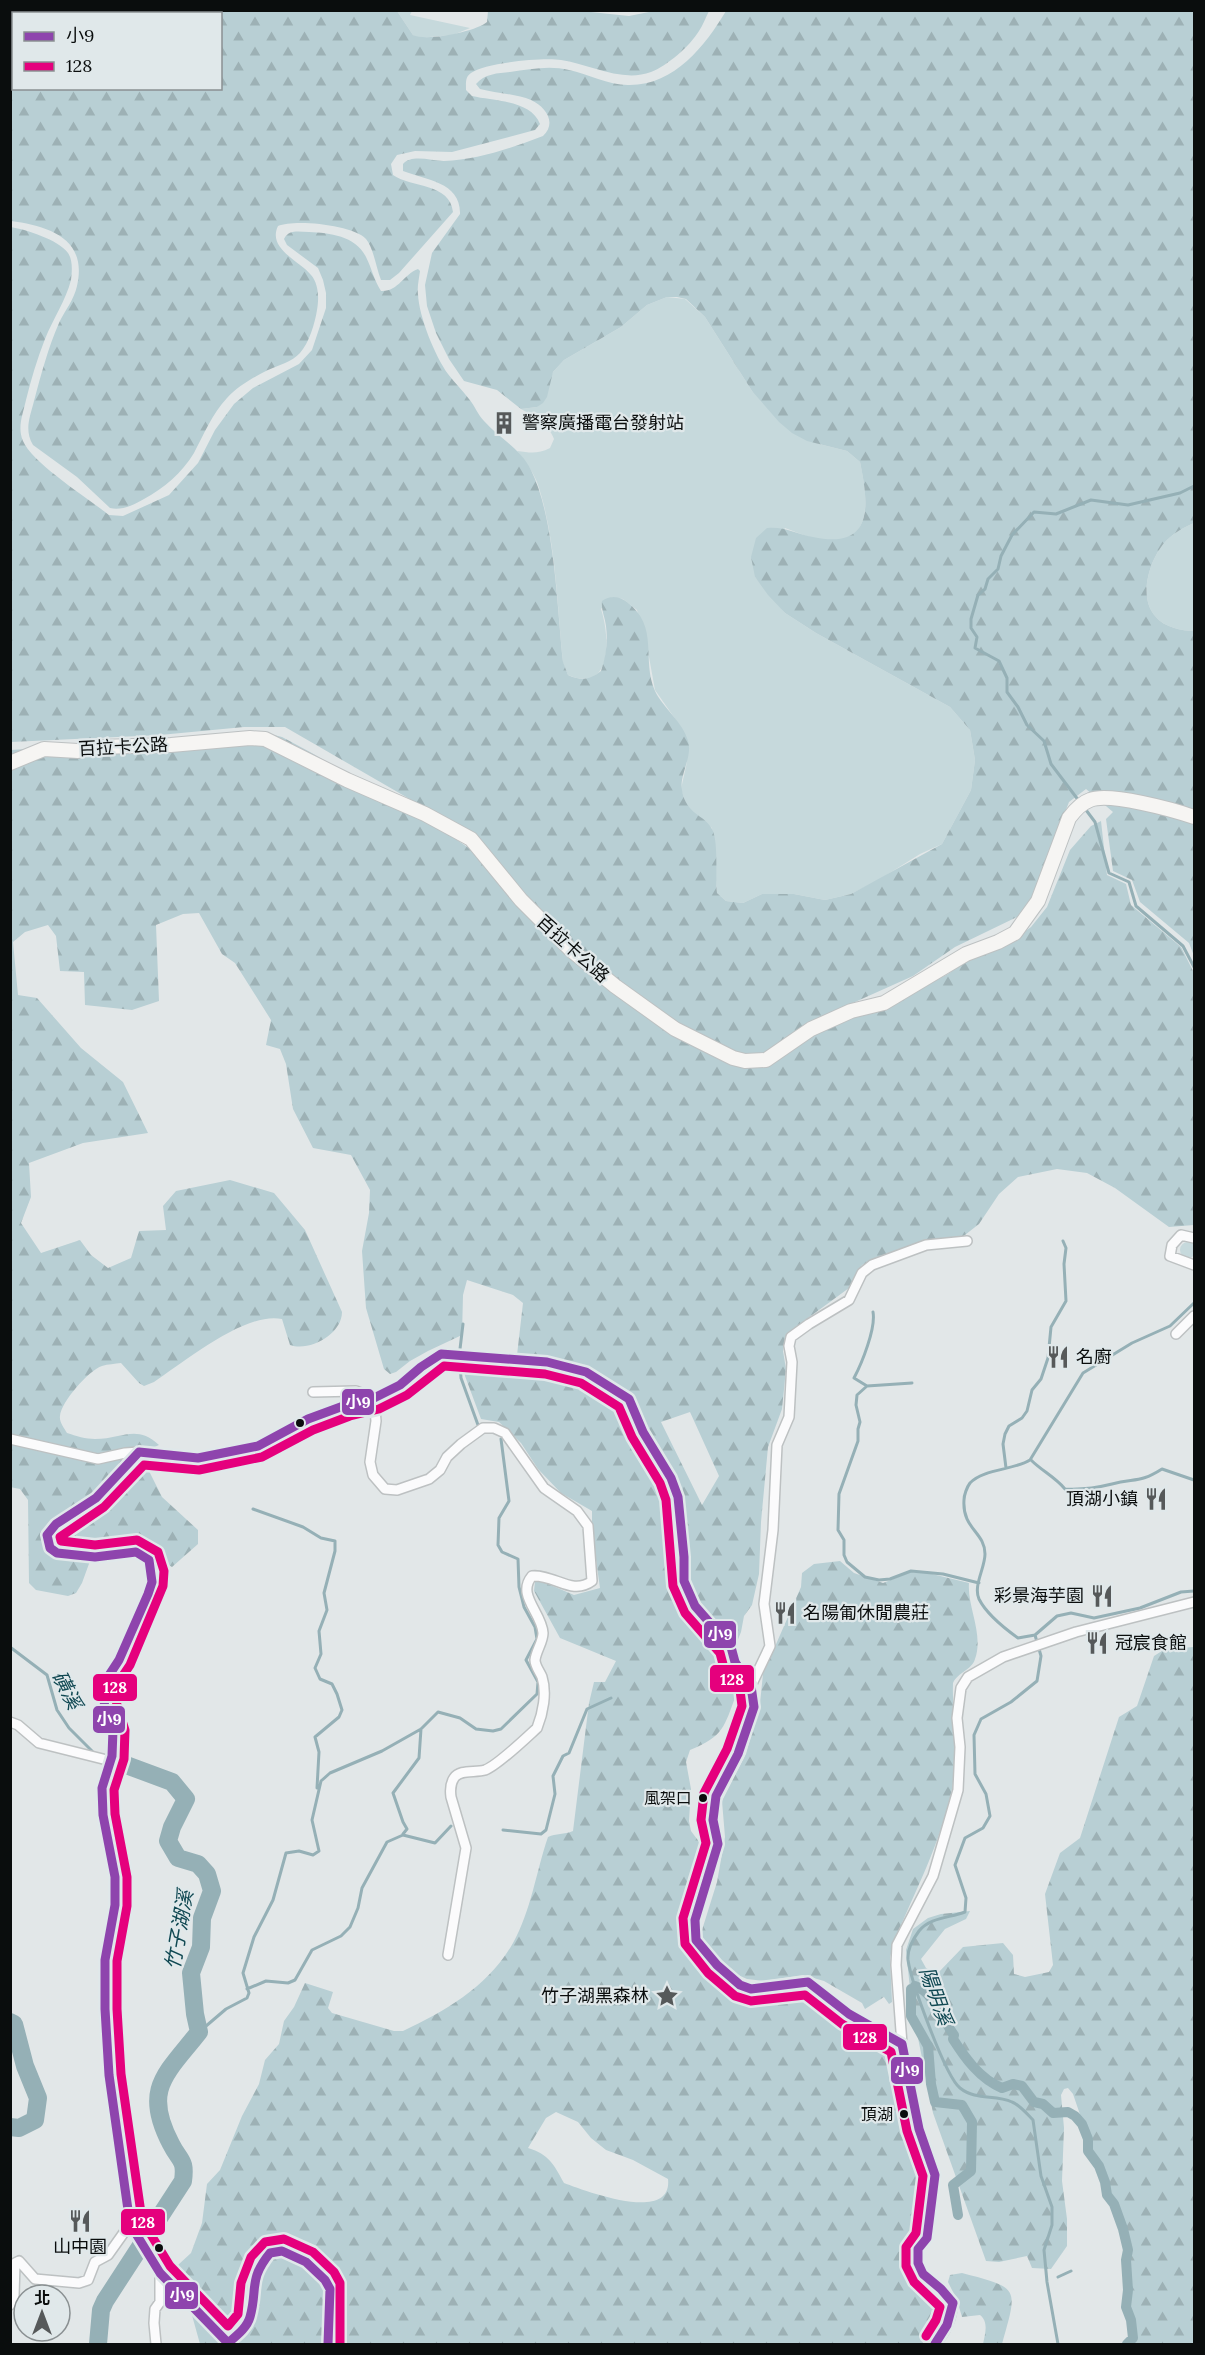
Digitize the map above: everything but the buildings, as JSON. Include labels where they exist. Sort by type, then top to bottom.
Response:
[{"type":"main road","name":"百拉卡公路","points":[[10,763],[45,749],[78,751],[97,747],[171,746],[250,738],[265,739],[347,780],[425,814],[471,839],[521,900],[572,950],[615,986],[675,1029],[733,1058],[745,1061],[766,1060],[811,1029],[851,1011],[884,1003],[966,954],[1015,933],[1038,901],[1069,818],[1076,808],[1090,800],[1120,799],[1194,817]]},
{"type":"street","points":[[1194,1238],[1182,1235],[1172,1245],[1170,1256],[1194,1265]]},
{"type":"street","points":[[751,1686],[770,1646],[764,1604],[773,1530],[777,1445],[789,1417],[791,1337],[849,1300],[862,1273],[872,1265],[926,1245],[967,1241]]},
{"type":"street","points":[[1176,1334],[1194,1316]]},
{"type":"street","points":[[10,1439],[98,1459],[138,1452],[198,1458],[258,1446],[308,1419],[346,1405],[374,1398],[400,1385],[441,1354],[547,1362],[586,1372],[629,1399],[643,1432],[671,1478],[678,1497],[684,1581],[695,1606],[731,1647],[735,1662],[751,1686],[754,1707],[738,1754],[716,1796],[713,1820],[718,1844],[695,1920],[696,1940],[717,1965],[740,1985],[751,1989],[808,1982],[849,2014],[902,2044]]},
{"type":"street","points":[[313,1392],[356,1391],[374,1398]]},
{"type":"street","points":[[374,1398],[376,1421],[370,1462],[373,1475],[385,1489],[397,1490],[429,1479],[440,1470],[447,1458],[461,1444],[483,1428],[494,1428],[505,1433],[544,1488],[577,1511],[588,1526],[592,1581],[577,1588],[541,1575],[532,1576],[527,1583],[526,1592],[541,1623],[543,1635],[535,1660],[544,1686],[541,1719],[537,1728],[486,1770],[462,1773],[455,1776],[452,1781],[451,1797],[466,1848],[448,1955]]},
{"type":"street","points":[[138,1452],[97,1497],[76,1513],[52,1526],[47,1535],[50,1548],[57,1553],[95,1557],[136,1552],[149,1560],[152,1572],[148,1594],[119,1660],[102,1686],[105,1708],[113,1730],[111,1761],[102,1788],[103,1815],[115,1877],[115,1905],[105,1960],[105,2009],[109,2075],[130,2224],[160,2273],[228,2343],[245,2327],[250,2318],[253,2285],[261,2264],[270,2253],[282,2251],[306,2262],[319,2272],[330,2289],[328,2344]]},
{"type":"street","points":[[935,2344],[944,2334],[951,2319],[952,2303],[941,2289],[923,2274],[918,2263],[918,2249],[927,2238],[935,2175],[919,2129],[902,2044],[896,1965],[897,1945],[933,1876],[958,1790],[960,1747],[957,1718],[961,1688],[968,1677],[988,1664],[1037,1645],[1076,1632],[1194,1602]]},
{"type":"street","points":[[10,1722],[18,1725],[39,1743],[111,1761]]},
{"type":"street","points":[[10,2305],[14,2296],[15,2263],[19,2261],[35,2279],[79,2283],[88,2280],[95,2262],[108,2255],[130,2224]]},
{"type":"street","points":[[156,2344],[154,2323],[155,2309],[160,2302],[160,2273]]},
{"type":"shaded area","points":[[397,11],[412,11],[410,15],[470,28],[453,35],[418,38],[413,35]]},
{"type":"shaded area","points":[[667,297],[685,299],[705,317],[752,391],[819,444],[847,451],[860,462],[865,512],[862,524],[855,533],[845,539],[825,541],[785,528],[755,577],[785,613],[816,633],[950,707],[970,730],[975,760],[971,790],[942,844],[920,854],[851,894],[825,900],[794,894],[762,894],[743,903],[726,901],[717,893],[712,828],[687,807],[681,789],[687,762],[676,720],[655,690],[637,610],[623,599],[612,597],[601,609],[606,634],[605,660],[601,670],[593,677],[583,679],[568,675],[563,663],[555,571],[548,525],[537,482],[517,451],[530,453],[542,451],[550,448],[554,439],[545,425],[521,409],[537,407],[553,372],[564,360],[621,327],[647,305]]},
{"type":"shaded area","points":[[1194,523],[1194,631],[1174,628],[1159,620],[1150,609],[1147,588],[1151,567],[1161,547],[1173,535]]},
{"type":"shaded area","points":[[1188,1242],[1194,1244],[1196,1250],[1194,1256],[1188,1258],[1182,1256],[1180,1250],[1182,1244]]},
{"type":"green space","points":[[572,10],[629,16],[654,11],[709,11],[695,37],[684,49],[657,69],[640,75],[617,74],[572,62],[541,59],[488,66],[469,75],[466,80],[466,90],[472,96],[520,106],[529,110],[540,124],[535,130],[452,152],[415,151],[397,155],[391,164],[393,175],[438,191],[450,203],[453,212],[399,273],[390,280],[381,280],[369,243],[359,234],[337,227],[310,223],[278,226],[276,234],[281,248],[311,275],[317,287],[317,310],[309,338],[300,353],[293,359],[257,376],[231,394],[217,411],[184,467],[151,495],[127,507],[110,508],[77,477],[33,445],[28,429],[42,371],[59,323],[76,291],[79,270],[77,256],[62,237],[51,231],[11,221],[11,11],[397,11],[413,35],[420,37],[451,34],[473,29],[487,22],[488,11]]},
{"type":"green space","points":[[726,11],[1194,11],[1194,523],[1167,540],[1155,556],[1148,577],[1147,599],[1150,609],[1159,620],[1174,628],[1194,631],[1194,956],[1189,943],[1140,902],[1132,880],[1113,871],[1106,819],[1113,812],[1086,789],[1069,802],[1030,903],[1017,917],[955,947],[913,976],[826,1015],[762,1054],[737,1055],[689,1031],[620,985],[565,937],[490,855],[420,805],[285,727],[244,727],[160,735],[11,742],[10,227],[33,233],[64,248],[71,259],[72,266],[69,287],[45,339],[30,385],[21,421],[21,436],[28,450],[37,460],[62,480],[109,515],[123,516],[169,495],[198,463],[215,430],[234,404],[253,388],[299,364],[312,350],[326,308],[323,280],[318,268],[287,245],[284,239],[295,232],[325,233],[349,240],[362,250],[381,291],[392,289],[413,271],[418,269],[420,271],[418,291],[421,314],[428,336],[443,366],[482,419],[522,456],[531,470],[539,490],[550,538],[563,662],[568,675],[585,679],[601,671],[607,637],[602,601],[611,597],[624,600],[637,612],[643,622],[647,633],[649,667],[655,691],[682,728],[688,741],[689,753],[682,778],[684,798],[687,805],[709,824],[714,835],[717,893],[726,901],[743,903],[762,894],[794,894],[825,900],[851,894],[942,844],[971,790],[975,760],[970,730],[950,707],[816,633],[785,613],[755,577],[751,557],[756,538],[767,528],[779,528],[813,537],[833,539],[847,537],[857,530],[863,520],[865,508],[860,462],[847,451],[807,441],[792,433],[779,422],[752,391],[705,317],[686,299],[667,297],[647,305],[621,327],[564,360],[553,372],[547,397],[543,403],[537,407],[521,409],[497,390],[464,381],[449,359],[436,333],[427,306],[425,285],[432,253],[460,214],[459,203],[455,195],[440,184],[403,171],[403,164],[411,159],[444,161],[494,153],[543,136],[549,126],[548,116],[536,103],[519,96],[480,89],[476,84],[479,81],[496,74],[547,68],[569,70],[621,85],[645,84],[660,79],[686,61],[698,50]]},
{"type":"green space","points":[[270,734],[282,737],[423,817],[482,857],[633,1005],[757,1064],[851,1015],[900,1000],[965,962],[1005,946],[1031,927],[1047,907],[1070,850],[1091,826],[1101,821],[1107,875],[1126,884],[1131,905],[1181,947],[1194,973],[1194,1225],[1169,1227],[1115,1188],[1087,1173],[1057,1169],[1018,1177],[999,1194],[979,1224],[956,1242],[903,1250],[862,1265],[849,1288],[793,1329],[785,1339],[783,1351],[786,1369],[782,1409],[768,1447],[759,1574],[752,1605],[744,1616],[741,1632],[726,1669],[736,1695],[721,1729],[710,1740],[690,1750],[686,1762],[691,1789],[689,1821],[691,1831],[700,1843],[700,1856],[681,1904],[682,1927],[692,1951],[709,1974],[749,1996],[786,1988],[810,1990],[845,2019],[868,2031],[897,2051],[914,2132],[930,2175],[927,2201],[910,2258],[921,2281],[931,2288],[940,2308],[939,2317],[922,2344],[200,2344],[178,2265],[191,2253],[202,2223],[207,2184],[220,2170],[242,2116],[259,2084],[265,2060],[279,2044],[284,2021],[294,2007],[305,1983],[333,1992],[328,2008],[332,2013],[394,2031],[403,2031],[450,2006],[492,1972],[519,1931],[529,1905],[548,1837],[573,1831],[589,1703],[594,1682],[605,1682],[616,1661],[560,1638],[534,1591],[535,1582],[541,1581],[574,1595],[600,1588],[592,1531],[592,1511],[561,1493],[538,1469],[521,1443],[499,1422],[481,1419],[465,1376],[463,1364],[466,1361],[502,1365],[517,1355],[523,1303],[513,1295],[467,1280],[463,1295],[462,1335],[410,1361],[396,1372],[390,1374],[384,1369],[366,1308],[362,1251],[369,1213],[370,1190],[351,1155],[313,1148],[293,1109],[286,1064],[280,1049],[266,1045],[271,1020],[235,963],[222,954],[199,913],[183,914],[156,925],[159,1001],[132,1010],[85,1005],[84,972],[60,971],[56,936],[48,925],[25,932],[13,942],[18,995],[37,998],[81,1048],[123,1082],[148,1133],[83,1143],[29,1163],[31,1197],[21,1223],[41,1253],[80,1240],[91,1255],[108,1268],[131,1258],[139,1231],[166,1230],[163,1206],[176,1191],[230,1180],[274,1193],[305,1230],[342,1312],[341,1320],[331,1334],[307,1346],[290,1345],[282,1319],[267,1319],[251,1323],[216,1340],[154,1382],[144,1386],[121,1363],[102,1366],[90,1374],[65,1403],[60,1418],[64,1429],[67,1433],[92,1439],[129,1434],[143,1435],[159,1445],[150,1449],[145,1463],[162,1497],[198,1530],[198,1544],[172,1567],[134,1545],[114,1542],[104,1544],[94,1550],[76,1593],[68,1596],[36,1590],[29,1583],[28,1500],[20,1489],[10,1487],[10,750]],"holes":[[[690,1412],[719,1476],[702,1505],[661,1422]],[[556,2112],[578,2122],[591,2138],[606,2150],[633,2160],[668,2179],[666,2193],[657,2200],[625,2201],[564,2183],[546,2157],[528,2148],[546,2118]]]},
{"type":"green space","points":[[840,1561],[854,1573],[883,1583],[911,1572],[928,1573],[969,1583],[970,1601],[978,1640],[973,1663],[953,1683],[955,1749],[952,1789],[934,1848],[893,1944],[890,1958],[892,2002],[889,2004],[884,1997],[865,2009],[862,2003],[824,1981],[803,1975],[764,1981],[747,1979],[738,1975],[703,1943],[702,1930],[717,1882],[725,1837],[722,1801],[746,1754],[760,1703],[763,1674],[801,1587],[802,1573],[814,1564]]},
{"type":"green space","points":[[1194,1647],[1194,2344],[1130,2344],[1132,2335],[1123,2230],[1113,2206],[1110,2187],[1090,2144],[1073,2094],[1068,2088],[1064,2089],[1061,2095],[1064,2128],[1062,2181],[1067,2219],[1067,2246],[1051,2269],[1032,2268],[1027,2256],[999,2262],[986,2261],[933,2113],[912,2008],[906,1950],[913,1929],[928,1918],[941,1914],[970,1911],[966,1919],[945,1929],[921,1959],[926,1968],[937,1974],[963,1947],[1003,1943],[1013,1955],[1014,1974],[1025,1977],[1049,1972],[1053,1965],[1045,1894],[1060,1853],[1080,1838],[1119,1717],[1137,1706],[1154,1656],[1165,1649]]},
{"type":"green space","points":[[962,2273],[995,2282],[1010,2293],[1011,2311],[1002,2344],[983,2344],[985,2321],[980,2315],[962,2317],[948,2282],[950,2275]]},
{"type":"waterway","points":[[1079,801],[1051,764],[1044,741],[1027,725],[1007,692],[1007,678],[999,661],[975,648],[977,637],[971,628],[971,619],[978,595],[985,589],[988,579],[998,569],[1001,556],[1012,535],[1034,512],[1056,514],[1091,500],[1128,505],[1180,493],[1194,486]]},
{"type":"waterway","points":[[1083,806],[1095,822],[1109,873],[1129,882],[1136,906],[1183,946],[1194,967]]},
{"type":"waterway","points":[[1006,1468],[1003,1444],[1005,1434],[1009,1426],[1022,1418],[1027,1411],[1032,1390],[1041,1379],[1048,1358],[1051,1327],[1066,1301],[1064,1264],[1066,1248],[1063,1241]]},
{"type":"waterway","points":[[1035,1635],[1018,1638],[991,1616],[979,1599],[977,1588],[985,1554],[981,1540],[966,1518],[965,1493],[970,1483],[976,1478],[1030,1460],[1083,1373],[1132,1343],[1170,1326],[1194,1303]]},
{"type":"waterway","points":[[873,1312],[870,1336],[854,1378],[867,1386],[857,1395],[856,1405],[860,1422],[858,1441],[839,1494],[838,1530],[844,1540],[844,1555],[847,1562],[865,1577],[879,1580],[890,1579],[911,1571],[943,1574],[979,1583]]},
{"type":"waterway","points":[[460,1349],[463,1324]]},
{"type":"waterway","points":[[460,1364],[461,1378],[478,1425]]},
{"type":"waterway","points":[[867,1386],[912,1383]]},
{"type":"waterway","points":[[199,2032],[226,2009],[247,1998],[249,1993],[243,1973],[254,1937],[273,1900],[286,1853],[299,1851],[313,1855],[319,1851],[312,1820],[321,1781],[330,1773],[382,1751],[421,1729],[438,1712],[460,1718],[476,1729],[493,1731],[501,1729],[537,1694],[538,1682],[526,1660],[537,1639],[535,1627],[524,1607],[519,1587],[518,1559],[502,1552],[498,1545],[499,1518],[509,1501],[501,1439]]},
{"type":"waterway","points":[[1031,1460],[1065,1489],[1100,1487],[1137,1480],[1162,1469],[1194,1480]]},
{"type":"waterway","points":[[253,1509],[303,1527],[321,1538],[335,1541],[335,1551],[324,1593],[327,1610],[319,1631],[321,1654],[315,1668],[320,1679],[332,1684],[342,1710],[339,1717],[315,1737],[319,1752],[317,1788]]},
{"type":"waterway","name":"陽明溪","points":[[1058,2344],[1044,2250],[1052,2225],[1052,2207],[1041,2176],[1033,2120],[1015,2103],[999,2098],[972,2095],[960,2088],[954,2080],[938,2048],[922,2007],[910,1971],[908,1952],[915,1937],[924,1926],[934,1920],[965,1912],[966,1898],[955,1865],[965,1838],[983,1828],[990,1816],[986,1794],[975,1774],[974,1735],[981,1719],[1011,1702],[1037,1681],[1041,1656],[1035,1635],[1057,1616],[1071,1613],[1094,1618],[1140,1608],[1181,1592],[1194,1591]]},
{"type":"waterway","name":"磺溪","points":[[10,1647],[47,1675],[57,1710],[69,1728],[92,1751]]},
{"type":"waterway","points":[[503,1830],[541,1834],[546,1830],[555,1794],[553,1776],[563,1756],[569,1753],[587,1709],[611,1698]]},
{"type":"waterway","points":[[403,1834],[407,1829],[393,1793],[419,1758],[421,1729]]},
{"type":"waterway","name":"竹子湖溪","points":[[98,2344],[101,2310],[105,2301],[183,2181],[183,2164],[163,2125],[158,2109],[158,2095],[168,2071],[199,2032],[191,1973],[201,1947],[202,1918],[212,1891],[207,1874],[198,1864],[178,1858],[168,1841],[172,1827],[186,1799],[172,1782],[118,1762]]},
{"type":"waterway","points":[[247,1989],[266,1981],[288,1983],[295,1980],[312,1950],[341,1936],[350,1927],[358,1908],[362,1888],[387,1842],[403,1835],[435,1843],[451,1826]]},
{"type":"waterway","points":[[915,1986],[922,1989],[933,2000],[954,2035],[953,2039],[968,2060],[987,2079],[1002,2088],[1013,2084],[1022,2086],[1034,2102],[1043,2104],[1053,2113],[1068,2112],[1082,2124],[1088,2139],[1088,2151],[1099,2166],[1107,2195],[1114,2204],[1123,2229],[1128,2250],[1126,2307],[1131,2320],[1133,2338],[1127,2344]]},
{"type":"waterway","points":[[911,1989],[911,2016],[928,2046],[935,2102],[962,2105],[972,2122],[971,2171],[953,2185],[958,2215]]},
{"type":"waterway","points":[[10,2022],[14,2024],[25,2066],[38,2098],[35,2120],[19,2128],[10,2127]]},
{"type":"waterway","points":[[1058,2277],[1071,2271]]},
{"type":"transit line","name":"小9","points":[[328,2344],[330,2289],[325,2280],[306,2262],[282,2251],[270,2253],[256,2278],[249,2321],[241,2332],[228,2343],[160,2273],[130,2224],[109,2075],[105,2009],[105,1960],[115,1905],[115,1877],[103,1815],[102,1788],[112,1756],[113,1730],[105,1708],[102,1686],[119,1660],[152,1582],[149,1560],[136,1552],[95,1557],[57,1553],[50,1548],[47,1535],[56,1524],[96,1498],[139,1452],[198,1458],[258,1446],[308,1419],[346,1405],[374,1398],[400,1385],[441,1354],[547,1362],[586,1372],[629,1399],[643,1432],[671,1478],[678,1497],[684,1581],[695,1606],[731,1647],[735,1662],[751,1686],[754,1707],[738,1754],[716,1796],[713,1820],[718,1844],[695,1920],[696,1940],[717,1965],[740,1985],[751,1989],[808,1982],[849,2014],[902,2044],[919,2129],[935,2175],[927,2238],[918,2249],[918,2263],[923,2274],[953,2303],[947,2325],[935,2344]]},
{"type":"transit line","name":"128","points":[[340,2344],[340,2283],[334,2272],[313,2252],[284,2239],[265,2242],[251,2257],[241,2283],[238,2314],[228,2326],[170,2266],[142,2220],[121,2074],[117,2009],[117,1961],[127,1906],[127,1877],[115,1814],[114,1790],[124,1759],[125,1730],[114,1689],[130,1665],[163,1586],[164,1571],[158,1552],[137,1540],[95,1545],[61,1541],[60,1537],[104,1507],[144,1465],[199,1470],[262,1457],[313,1430],[350,1416],[379,1409],[407,1395],[444,1366],[545,1374],[581,1383],[619,1407],[632,1437],[660,1483],[666,1500],[673,1586],[685,1613],[720,1653],[724,1668],[740,1690],[742,1706],[727,1749],[704,1793],[701,1820],[706,1843],[683,1918],[685,1944],[708,1973],[735,1996],[751,2001],[805,1995],[842,2024],[891,2052],[907,2131],[923,2176],[916,2233],[906,2247],[906,2266],[914,2282],[940,2307],[936,2320],[926,2336]]},
{"type":"place","name":"警察廣播電台發射站","points":[[504,423]]},
{"type":"place","name":"名廚","points":[[1058,1357]]},
{"type":"place","name":"頂湖小鎮","points":[[1156,1499]]},
{"type":"place","name":"彩景海芋園","points":[[1102,1596]]},
{"type":"place","name":"名陽匍休閒農莊","points":[[785,1613]]},
{"type":"place","name":"冠宸食館","points":[[1097,1643]]},
{"type":"place","name":"風架口","points":[[703,1798]]},
{"type":"place","name":"竹子湖黑森林","points":[[667,1996]]},
{"type":"place","name":"頂湖","points":[[904,2114]]},
{"type":"place","name":"山中園","points":[[80,2221]]}]
